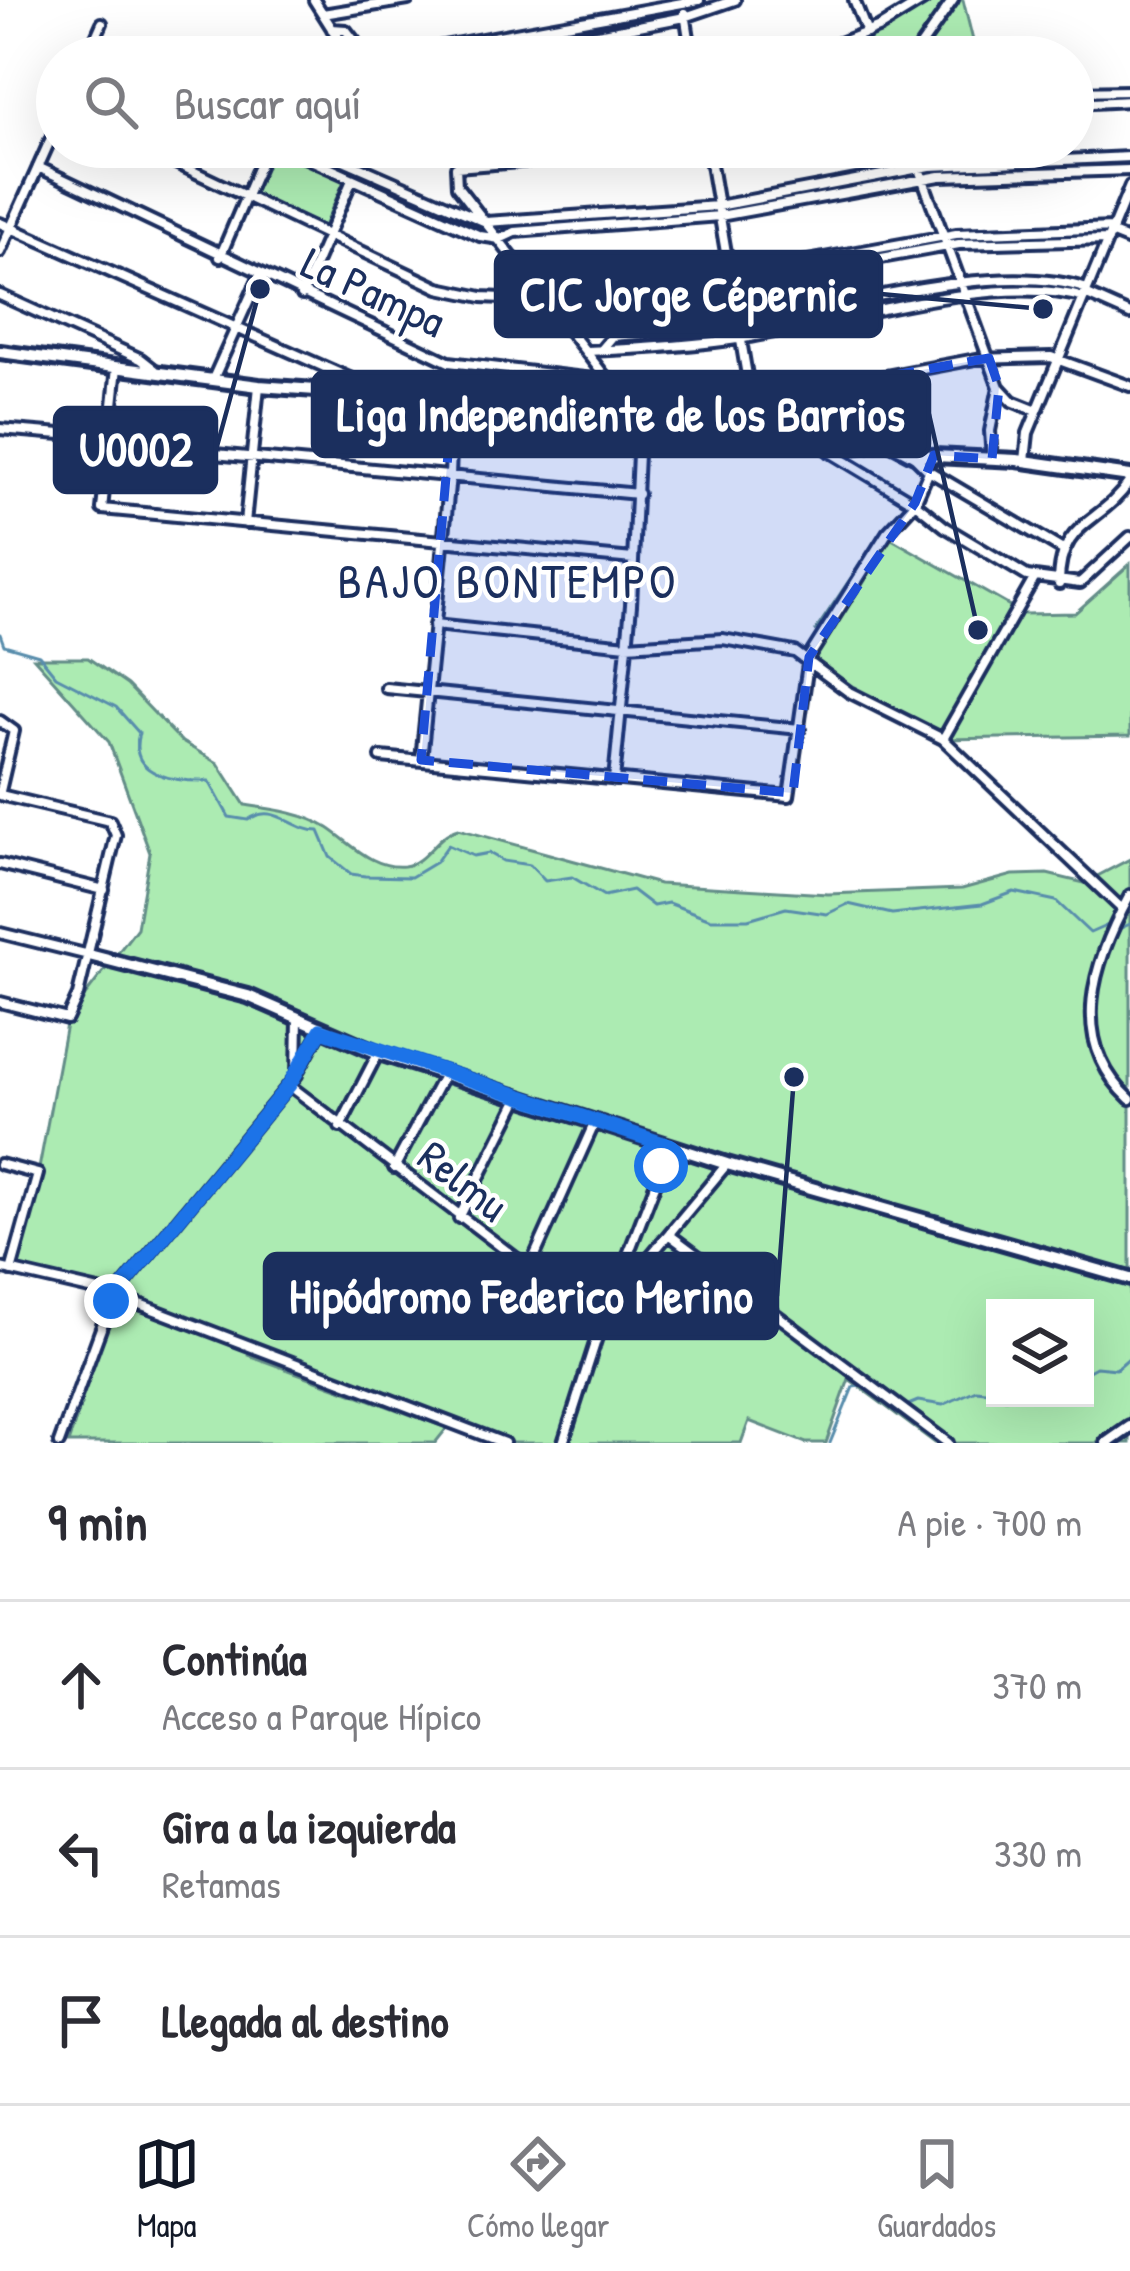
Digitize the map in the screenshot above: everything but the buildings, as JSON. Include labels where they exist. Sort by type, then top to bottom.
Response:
[{"type":"street","points":[[317,0],[336,36]]},
{"type":"street","points":[[323,14],[408,0]]},
{"type":"street","points":[[497,36],[699,0]]},
{"type":"street","points":[[585,36],[685,16],[735,0]]},
{"type":"street","points":[[854,0],[867,33]]},
{"type":"street","points":[[859,36],[924,0]]},
{"type":"street","points":[[928,36],[953,0]]},
{"type":"street","points":[[682,2],[688,36]]},
{"type":"street","points":[[96,36],[102,23]]},
{"type":"street","points":[[332,29],[346,30],[351,36]]},
{"type":"street","points":[[1094,92],[1130,91]]},
{"type":"street","points":[[1094,103],[1130,101]]},
{"type":"street","points":[[1094,159],[1130,157]]},
{"type":"street","points":[[0,251],[38,168]]},
{"type":"street","name":"La Pampa","points":[[40,168],[456,364],[751,399],[989,358],[1058,359],[1130,386]]},
{"type":"street","points":[[187,168],[458,294],[544,300],[732,287],[948,247],[1110,234]]},
{"type":"street","points":[[220,256],[258,168]]},
{"type":"street","points":[[327,168],[500,239],[515,232],[719,211],[923,180],[1130,170]]},
{"type":"street","points":[[359,168],[462,216],[486,222],[719,211],[937,168]]},
{"type":"street","points":[[321,391],[341,399],[502,402],[608,380],[457,185],[456,168]]},
{"type":"street","points":[[712,168],[751,399]]},
{"type":"street","points":[[919,169],[999,387],[1012,401],[1037,411]]},
{"type":"street","points":[[302,295],[352,180]]},
{"type":"street","points":[[1025,461],[1037,411],[1130,186]]},
{"type":"street","points":[[0,223],[235,331],[355,380],[362,393]]},
{"type":"street","points":[[536,288],[730,275],[944,236],[1110,234],[1130,241]]},
{"type":"street","points":[[213,379],[260,275]]},
{"type":"street","points":[[602,350],[613,336],[737,325],[962,284],[1059,282],[1130,314]]},
{"type":"street","points":[[585,350],[740,339],[967,296],[1085,294]]},
{"type":"street","points":[[0,296],[141,359],[156,371]]},
{"type":"street","points":[[0,352],[259,386],[641,424]]},
{"type":"street","points":[[117,367],[103,509],[443,545],[633,559]]},
{"type":"street","points":[[245,523],[259,386]]},
{"type":"street","points":[[992,459],[990,431],[999,387]]},
{"type":"street","points":[[614,780],[638,494],[641,389]]},
{"type":"street","points":[[797,393],[914,455],[1025,461],[1130,479]]},
{"type":"street","points":[[783,395],[810,435],[830,452],[1034,579],[1059,584],[1088,579],[1130,537]]},
{"type":"street","points":[[421,760],[453,403]]},
{"type":"street","points":[[0,428],[638,494]]},
{"type":"street","points":[[830,452],[889,443]]},
{"type":"street","points":[[914,455],[928,471],[1061,549]]},
{"type":"street","points":[[381,757],[789,796],[808,657],[887,533],[915,502],[928,471]]},
{"type":"street","points":[[1059,584],[1061,549],[1130,479]]},
{"type":"street","points":[[944,739],[1034,579]]},
{"type":"street","points":[[434,625],[627,645],[723,639],[808,657],[849,692],[944,739],[1122,909]]},
{"type":"street","points":[[386,688],[800,729]]},
{"type":"street","points":[[0,721],[12,727],[0,793],[110,821],[115,842],[88,955],[67,1018],[0,1002]]},
{"type":"street","points":[[0,864],[104,890]]},
{"type":"street","points":[[1130,895],[1096,970],[1089,1013],[1108,1075],[1130,1099]]},
{"type":"street","points":[[0,933],[248,996],[378,1053],[727,1164],[1130,1279]]},
{"type":"street","points":[[298,1018],[298,1072]]},
{"type":"street","points":[[59,1443],[116,1295],[289,1085],[321,1030]]},
{"type":"street","points":[[340,1127],[378,1053]]},
{"type":"street","points":[[394,1168],[444,1074]]},
{"type":"street","name":"Relmu","points":[[289,1085],[602,1323]]},
{"type":"street","points":[[459,1218],[519,1098]]},
{"type":"street","points":[[528,1271],[595,1122]]},
{"type":"street","points":[[563,1443],[606,1310],[670,1146]]},
{"type":"street","points":[[0,1164],[38,1174],[5,1270],[116,1295],[504,1443]]},
{"type":"street","points":[[606,1310],[727,1164]]},
{"type":"street","points":[[671,1236],[948,1443]]},
{"type":"street","points":[[1107,1443],[1130,1426]]},
{"type":"highlighted area","points":[[989,358],[999,387],[992,459],[934,455],[915,503],[809,657],[793,793],[421,760],[453,398],[502,402],[608,380],[783,395]]},
{"type":"green space","points":[[935,0],[963,0],[972,36],[868,36]]},
{"type":"green space","points":[[264,168],[315,168],[344,181],[324,226],[252,194]]},
{"type":"green space","points":[[881,533],[1024,614],[1075,613],[1130,564],[1130,736],[943,739],[831,681],[809,657],[822,635],[816,630]]},
{"type":"green space","points":[[34,658],[88,658],[127,685],[182,742],[218,763],[245,805],[309,819],[363,854],[392,866],[412,864],[458,829],[659,884],[828,894],[962,889],[1013,875],[1047,874],[1084,883],[1130,859],[1130,1443],[935,1443],[849,1379],[826,1443],[806,1443],[749,1421],[741,1443],[504,1443],[251,1346],[248,1355],[447,1428],[435,1443],[68,1443],[81,1405],[74,1402],[115,1296],[11,1271],[38,1174],[67,1019],[137,928],[150,853],[109,742]]},
{"type":"waterway","points":[[0,634],[4,645],[39,655],[56,676],[116,707],[139,733],[137,748],[147,768],[170,778],[209,781],[229,817],[248,820],[275,815],[319,831],[330,857],[351,874],[411,877],[436,862],[448,845],[473,856],[489,853],[503,861],[530,865],[545,881],[572,877],[604,896],[632,890],[653,906],[668,903],[711,919],[748,919],[786,908],[827,914],[848,904],[892,914],[982,904],[1014,892],[1056,901],[1090,933],[1108,925]]},
{"type":"waterway","points":[[1119,929],[1130,924]]},
{"type":"waterway","points":[[1094,1368],[1116,1369],[1130,1357]]},
{"type":"waterway","points":[[830,1443],[853,1387],[867,1385]]},
{"type":"waterway","points":[[906,1406],[918,1401],[943,1405],[976,1390],[986,1391]]},
{"type":"place","name":"U0002","points":[[260,289]]},
{"type":"place","name":"CIC Jorge Cépernic","points":[[1043,309]]},
{"type":"place","name":"Liga Independiente de los Barrios","points":[[978,630]]},
{"type":"place","name":"Hipódromo Federico Merino","points":[[794,1077]]},
{"type":"district","name":"BAJO BONTEMPO","points":[[508,580]]},
{"type":"route","points":[[111,1301],[289,1085],[321,1030],[670,1146],[661,1166]]}]
